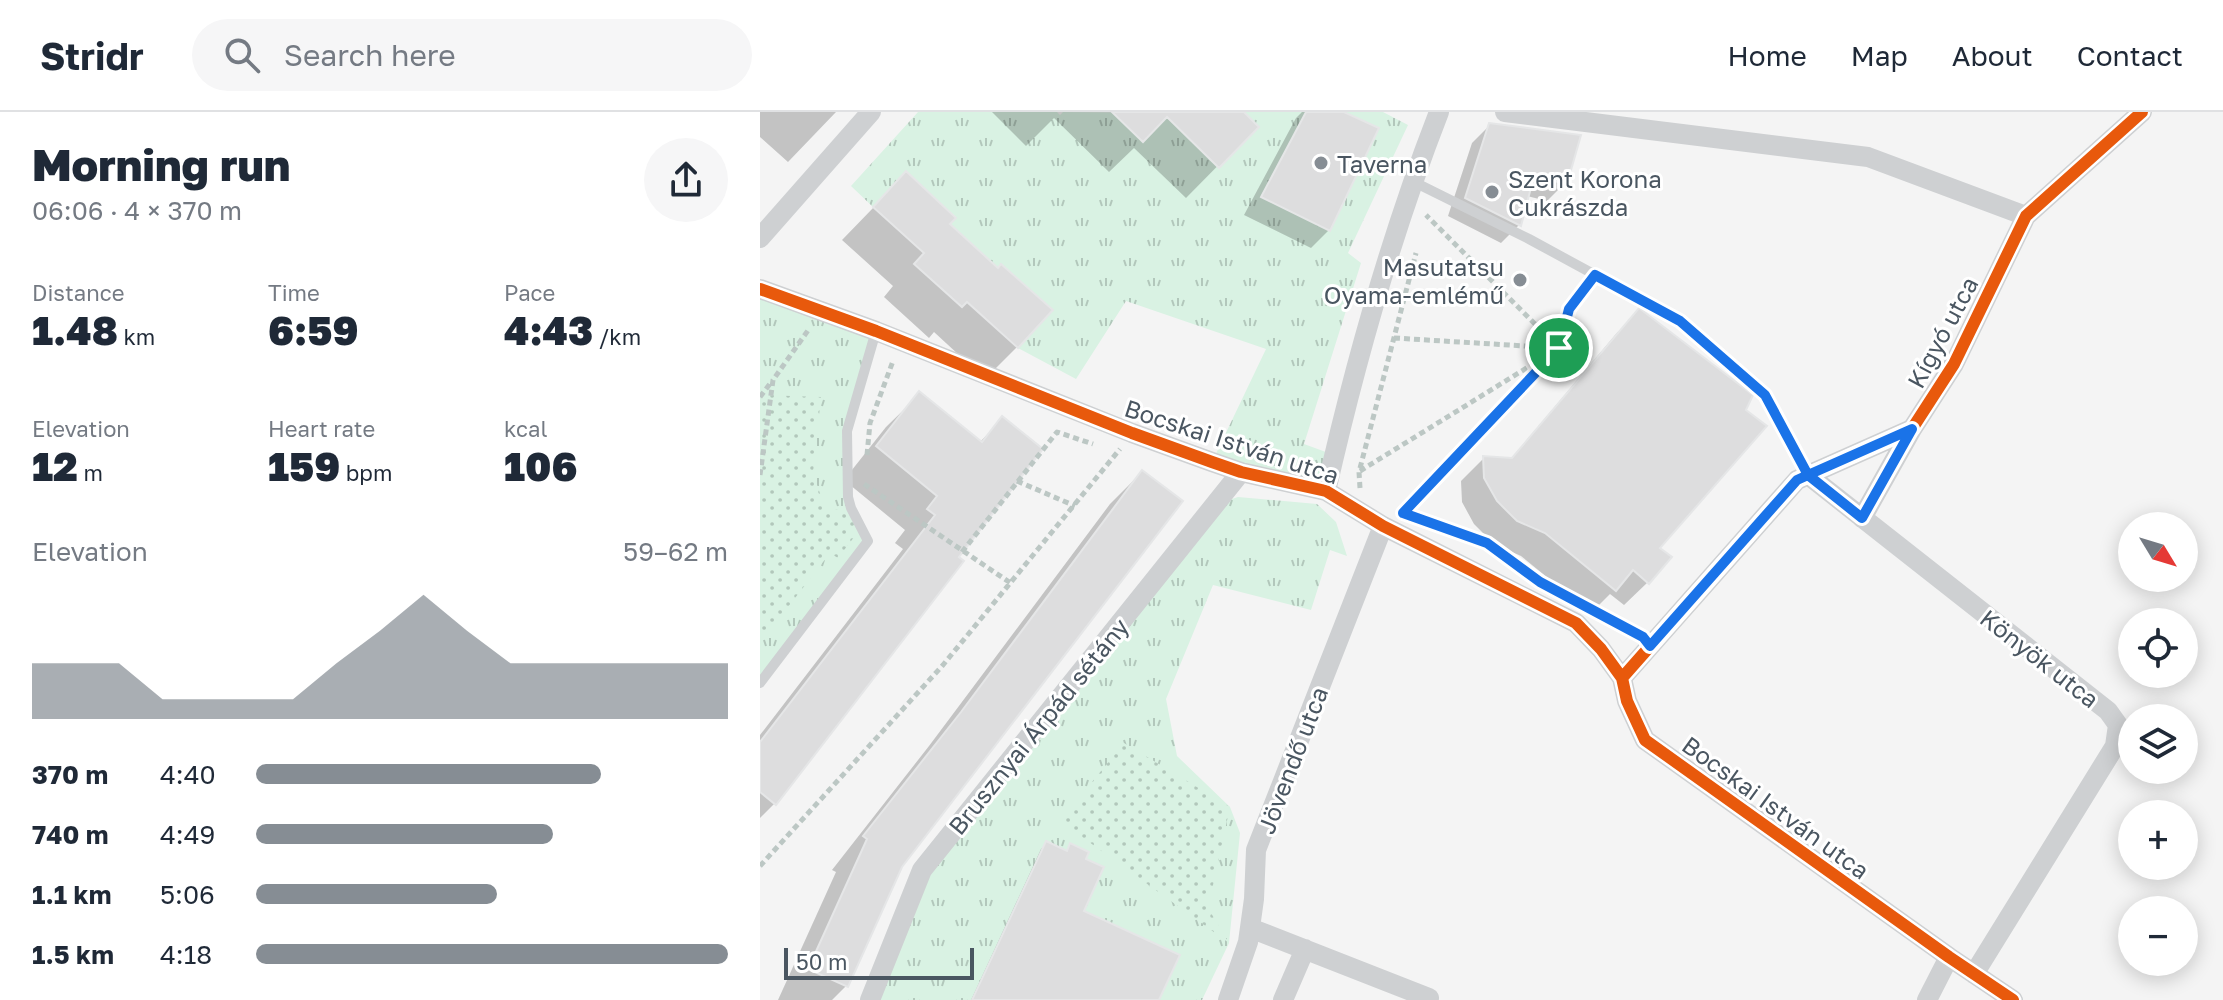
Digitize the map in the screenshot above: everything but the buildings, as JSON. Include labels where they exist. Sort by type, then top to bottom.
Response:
[{"type":"street","points":[[760,238],[871,112]]},
{"type":"street","points":[[1326,491],[1355,366],[1412,181],[1439,112]]},
{"type":"street","points":[[1505,112],[1868,157],[2026,216]]},
{"type":"street","name":"Kígyó utca","points":[[1862,518],[1912,429],[1954,364],[2026,216],[2142,112]]},
{"type":"street","name":"Bocskai István utca","points":[[760,289],[1241,472],[1326,491],[1383,526],[1576,623],[1601,649],[1622,678],[1627,701],[1645,740],[2013,1000]]},
{"type":"street","points":[[1622,678],[1797,480],[1912,429]]},
{"type":"street","name":"Brusznyai Árpád sétány","points":[[870,1000],[922,870],[1241,472]]},
{"type":"street","name":"Könyök utca","points":[[1808,475],[2108,711],[2118,725],[2115,746],[1974,974]]},
{"type":"street","name":"Jövendő utca","points":[[1228,1000],[1248,942],[1256,850],[1383,526]]},
{"type":"street","points":[[1250,928],[1429,998]]},
{"type":"street","points":[[1283,1000],[1305,949]]},
{"type":"street","points":[[1927,1000],[1949,957]]},
{"type":"lane","points":[[1412,181],[1529,239],[1680,321],[1765,395],[1808,475]]},
{"type":"lane","points":[[760,683],[868,541],[848,497],[847,431],[876,331]]},
{"type":"path","points":[[1422,230],[1429,201]]},
{"type":"path","points":[[1426,215],[1559,348]]},
{"type":"path","points":[[1361,498],[1359,472],[1418,246]]},
{"type":"path","points":[[1417,518],[1403,513],[1559,348],[1569,309],[1595,275]]},
{"type":"path","points":[[760,397],[822,311]]},
{"type":"path","points":[[1394,338],[1559,348]]},
{"type":"path","points":[[867,461],[870,423],[901,341]]},
{"type":"path","points":[[1359,472],[1559,348]]},
{"type":"path","points":[[760,475],[773,380]]},
{"type":"path","points":[[962,552],[1057,432],[1117,453]]},
{"type":"path","points":[[760,866],[943,665],[1132,433]]},
{"type":"path","points":[[865,474],[864,486],[1012,584]]},
{"type":"path","points":[[1017,481],[1075,506]]},
{"type":"path","points":[[1431,523],[1487,543],[1530,574]]},
{"type":"path","points":[[1591,610],[1643,637],[1650,646]]},
{"type":"green space","points":[[918,112],[1057,112],[1060,115],[1063,112],[1170,113],[1219,167],[1259,127],[1244,112],[1383,112],[1408,125],[1348,253],[1361,263],[1304,444],[1334,455],[1326,491],[1212,462],[1266,349],[1126,301],[1076,379],[1018,348],[1052,310],[1002,264],[998,268],[950,224],[956,217],[906,172],[873,207],[851,186]]},
{"type":"green space","points":[[760,289],[876,331],[847,432],[848,497],[868,541],[760,683]]},
{"type":"green space","points":[[760,395],[821,397],[813,473],[826,511],[851,508],[861,528],[838,558],[830,553],[760,643]]},
{"type":"green space","points":[[1238,497],[1317,504],[1336,522],[1347,556],[1330,550],[1311,610],[1213,585],[1166,699],[1177,756],[1230,807],[1240,833],[1229,943],[1202,1000],[874,1000],[922,870],[1214,505]]},
{"type":"green space","points":[[1124,743],[1230,807],[1208,908],[1229,943],[1060,821]]},
{"type":"cycle path","points":[[1622,678],[1797,480],[1912,429],[1954,364],[2026,216],[2142,112]]},
{"type":"cycle path","points":[[760,289],[1212,462],[1241,472],[1326,491],[1383,526],[1576,623],[1601,649],[1622,678],[1627,701],[1645,740],[2013,1000]]},
{"type":"place","name":"Taverna","points":[[1321,163]]},
{"type":"place","name":"Szent Korona Cukrászda","points":[[1492,192]]},
{"type":"place","name":"Masutatsu Oyama-emlémű","points":[[1520,280]]},
{"type":"route","points":[[1559,348],[1403,513],[1487,543],[1540,582],[1643,637],[1650,646],[1797,480],[1808,475],[1862,518],[1912,429],[1808,475],[1765,395],[1680,321],[1595,275],[1569,309],[1559,348]]}]
